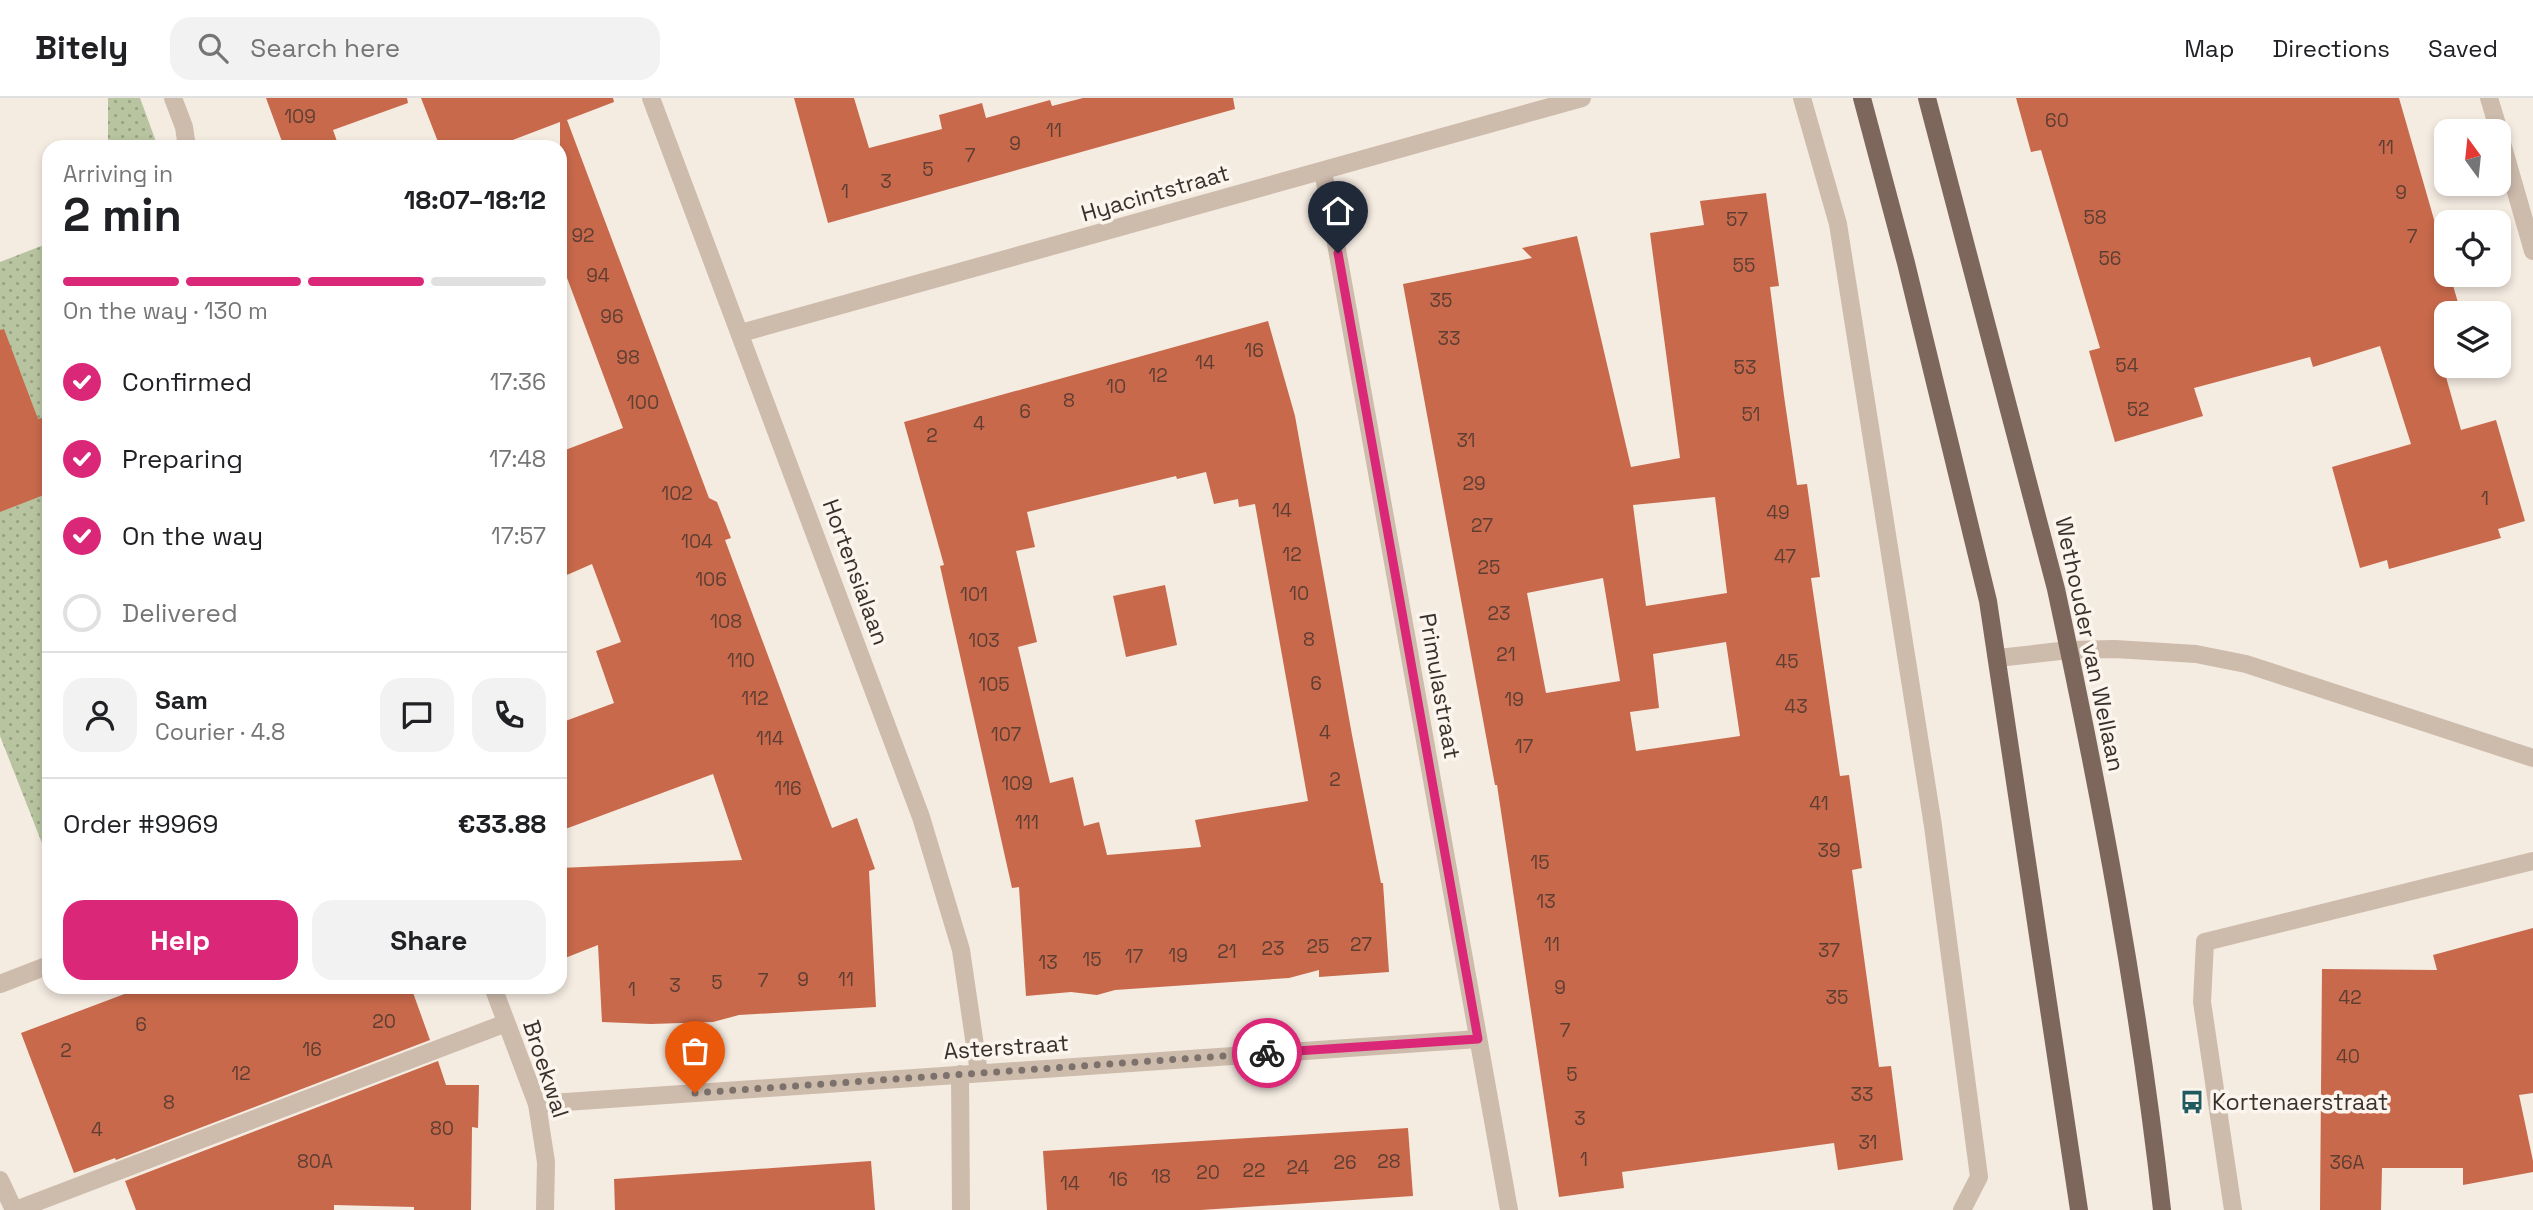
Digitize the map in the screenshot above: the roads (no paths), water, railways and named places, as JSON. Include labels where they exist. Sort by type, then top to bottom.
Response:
[{"type":"main road","points":[[1862,98],[1981,565],[2079,1210]]},
{"type":"main road","name":"Wethouder van Wellaan","points":[[1927,98],[2056,589],[2069,650],[2104,824],[2131,985],[2150,1106],[2162,1210]]},
{"type":"street","points":[[173,98],[186,140]]},
{"type":"street","name":"Hortensialaan","points":[[651,98],[921,817],[961,950],[979,1073]]},
{"type":"street","name":"Hyacintstraat","points":[[741,333],[1582,98]]},
{"type":"street","points":[[1802,98],[1838,224],[1933,826],[1979,1177],[1962,1210]]},
{"type":"street","points":[[2489,98],[2495,119]]},
{"type":"street","name":"Primulastraat","points":[[1323,171],[1509,1210]]},
{"type":"street","points":[[2511,174],[2533,251]]},
{"type":"street","points":[[1997,657],[2069,650],[2116,649],[2196,654],[2246,664],[2533,758]]},
{"type":"street","points":[[2233,1210],[2202,1002],[2205,942],[2533,861]]},
{"type":"street","points":[[0,984],[42,968]]},
{"type":"street","name":"Broekwal","points":[[496,994],[537,1104],[545,1161],[545,1210]]},
{"type":"street","points":[[0,1180],[15,1210],[506,1023]]},
{"type":"street","name":"Asterstraat","points":[[537,1104],[1478,1039]]},
{"type":"street","points":[[960,1074],[961,1210]]},
{"type":"place","name":"Kortenaerstraat","points":[[2192,1102]]}]
